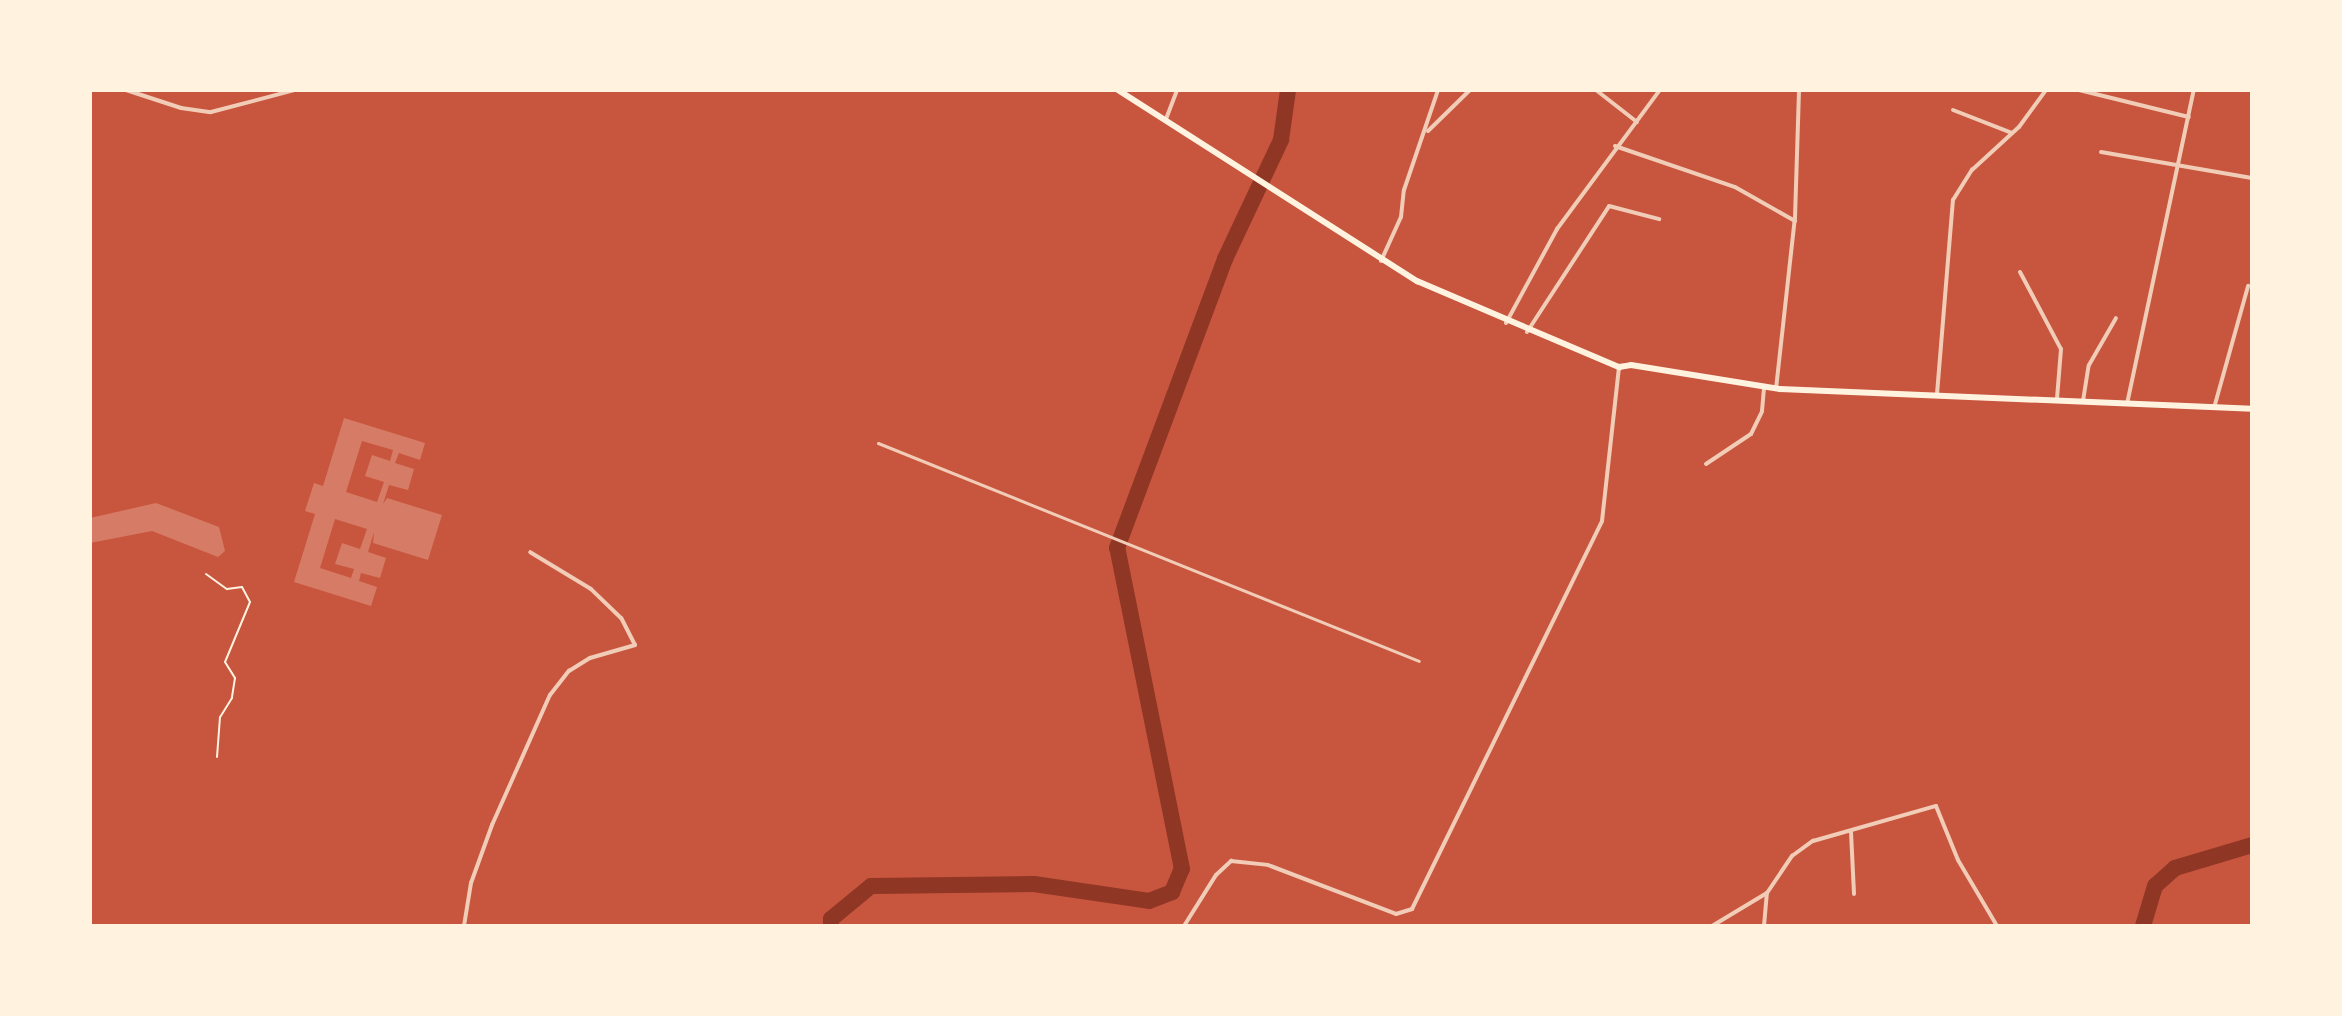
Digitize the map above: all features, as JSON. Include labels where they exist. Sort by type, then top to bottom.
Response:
[{"type":"main road","points":[[1118,90],[1381,261],[1506,323],[1619,367],[1631,365],[1776,389],[2252,409]]},
{"type":"street","points":[[126,90],[181,108],[211,112],[295,90]]},
{"type":"street","points":[[1165,121],[1177,90]]},
{"type":"street","points":[[1381,261],[1392,242],[1410,167],[1427,132],[1438,90]]},
{"type":"street","points":[[1427,132],[1470,90]]},
{"type":"street","points":[[1596,90],[1637,122]]},
{"type":"street","points":[[1506,323],[1557,229],[1615,146],[1660,90]]},
{"type":"street","points":[[1776,389],[1795,221],[1799,90]]},
{"type":"street","points":[[1937,394],[1953,200],[1972,170],[2012,133],[2046,90]]},
{"type":"street","points":[[2079,90],[2189,117]]},
{"type":"street","points":[[2127,404],[2194,90]]},
{"type":"street","points":[[1953,110],[2012,133]]},
{"type":"street","points":[[1615,146],[1735,187],[1795,221]]},
{"type":"street","points":[[2101,152],[2177,169],[2252,178]]},
{"type":"street","points":[[1527,332],[1609,206],[1659,219]]},
{"type":"street","points":[[2020,272],[2061,349],[2057,399]]},
{"type":"street","points":[[2214,408],[2248,286]]},
{"type":"street","points":[[2083,401],[2089,365],[2116,318]]},
{"type":"street","points":[[1184,926],[1216,875],[1231,861],[1268,865],[1396,914],[1412,909],[1602,521],[1619,367]]},
{"type":"street","points":[[1706,464],[1751,434],[1762,411],[1764,388]]},
{"type":"street","points":[[878,443],[1419,661]]},
{"type":"street","points":[[464,926],[471,883],[492,825],[550,695],[569,671],[590,658],[635,645],[621,618],[591,589],[530,552]]},
{"type":"street","points":[[1712,926],[1767,893],[1803,847],[1936,806],[1958,860],[1997,926]]},
{"type":"street","points":[[1851,832],[1854,894]]},
{"type":"street","points":[[1764,926],[1767,893]]},
{"type":"path","points":[[206,574],[227,589],[242,587],[250,602],[225,662],[235,678],[232,698],[220,717],[217,757]]},
{"type":"building","points":[[344,418],[425,443],[420,460],[399,453],[395,463],[414,469],[408,490],[389,485],[383,504],[387,498],[442,515],[428,560],[373,543],[374,532],[368,552],[386,558],[380,578],[361,573],[359,581],[377,587],[371,606],[294,582],[315,514],[305,511],[314,483],[323,486]],"holes":[[[362,441],[393,450],[390,461],[372,455],[365,476],[384,482],[377,502],[346,492]],[[335,519],[367,529],[360,549],[342,543],[335,564],[354,569],[351,578],[320,568]]]},
{"type":"building","points":[[156,503],[219,527],[225,551],[218,557],[152,531],[90,543],[90,518]]},
{"type":"waterway","points":[[831,926],[831,919],[871,886],[1034,884],[1149,901],[1172,892],[1182,869],[1117,548],[1225,259],[1281,140],[1288,90]]},
{"type":"waterway","points":[[2143,926],[2155,886],[2175,868],[2252,845]]}]
